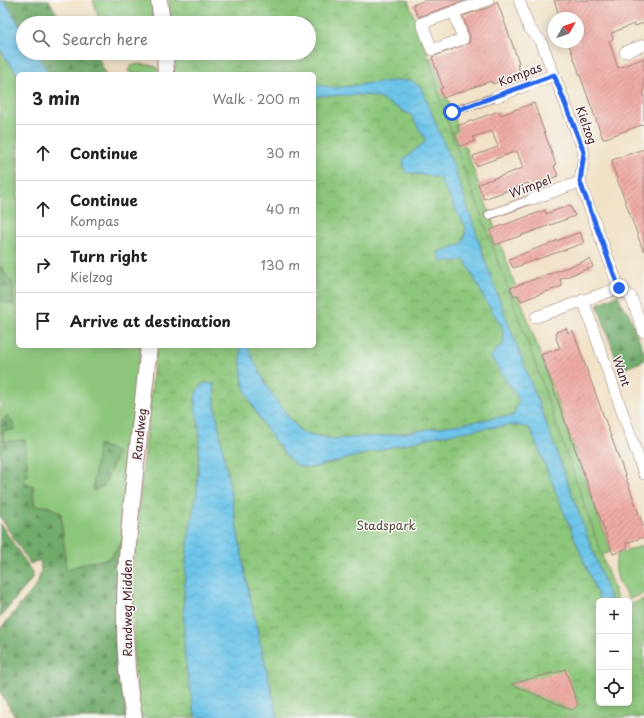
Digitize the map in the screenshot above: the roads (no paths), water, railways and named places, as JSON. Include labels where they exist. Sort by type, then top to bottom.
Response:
[{"type":"main road","points":[[159,0],[161,16]]},
{"type":"main road","points":[[165,60],[166,72]]},
{"type":"main road","name":"Randweg","points":[[130,522],[149,348]]},
{"type":"main road","name":"Randweg Midden","points":[[130,522],[125,588],[125,646],[134,718]]},
{"type":"street","points":[[454,12],[488,0]]},
{"type":"street","name":"Kielzog","points":[[519,0],[529,28],[541,41],[584,152],[580,182],[619,288]]},
{"type":"street","points":[[625,52],[644,45]]},
{"type":"street","name":"Kompas","points":[[496,97],[554,75]]},
{"type":"street","points":[[452,112],[496,97]]},
{"type":"street","name":"Wimpel","points":[[489,215],[580,182]]},
{"type":"street","points":[[536,317],[619,288],[631,297],[644,332]]},
{"type":"street","name":"Want","points":[[583,300],[644,474]]},
{"type":"water","points":[[0,0],[4,0],[16,20],[16,60],[40,60],[48,72],[16,72],[0,49]]},
{"type":"water","points":[[410,80],[421,87],[455,170],[492,280],[610,598],[599,598],[530,428],[514,425],[437,436],[312,468],[304,468],[290,460],[274,440],[257,414],[243,383],[240,348],[248,348],[266,385],[301,432],[332,439],[384,436],[513,416],[519,400],[490,356],[504,343],[502,327],[485,300],[465,260],[441,262],[438,252],[460,245],[464,239],[466,228],[439,178],[405,172],[403,160],[426,141],[411,115],[379,98],[367,95],[316,97],[316,86],[319,85],[336,88],[378,82]]},
{"type":"water","points":[[205,383],[214,384],[215,406],[249,594],[278,718],[196,718],[193,707],[187,675],[185,653],[184,595],[189,535],[197,485],[199,426],[195,408],[195,397],[197,391]]},
{"type":"park label","name":"Stadspark","points":[[386,525]]}]
